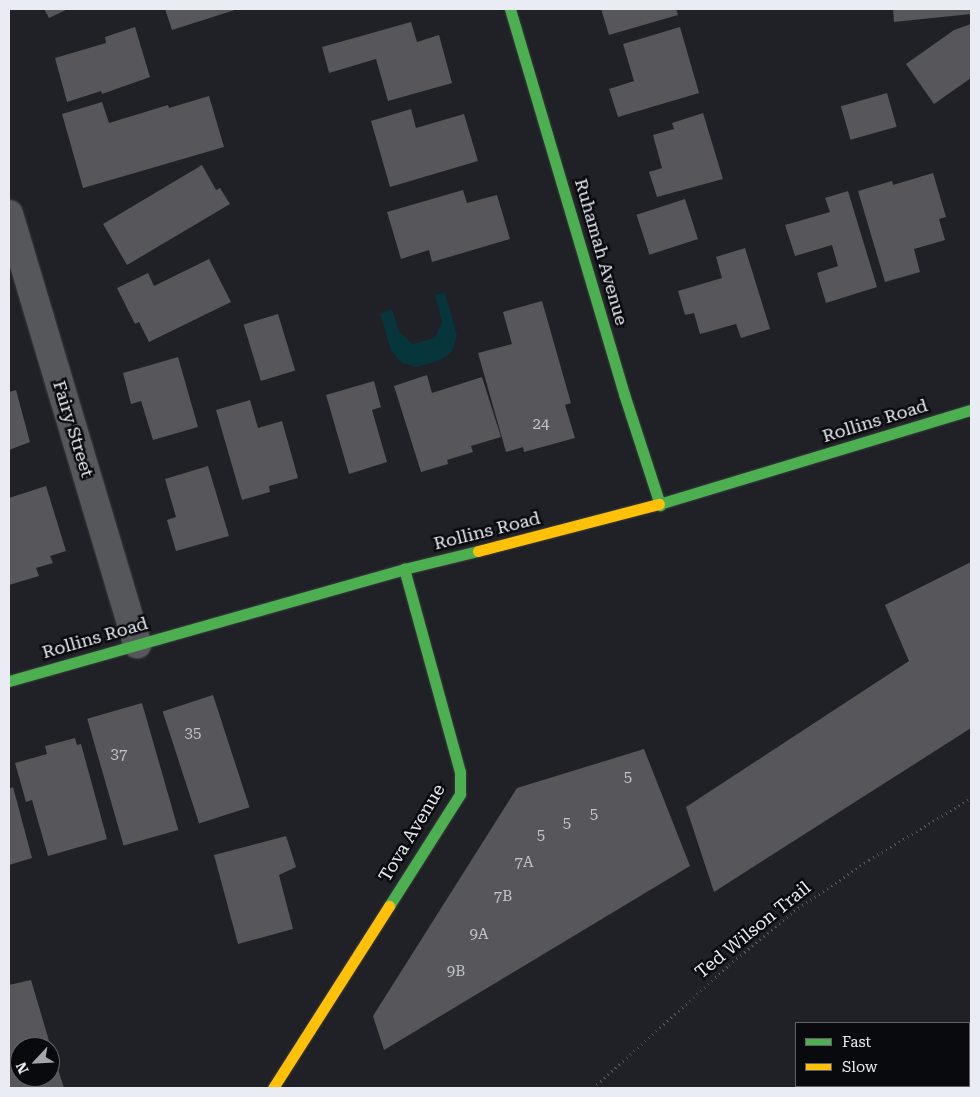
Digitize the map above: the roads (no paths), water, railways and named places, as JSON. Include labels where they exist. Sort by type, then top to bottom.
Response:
[{"type":"main road","name":"Ruhamah Avenue","points":[[510,9],[624,394],[660,504]]},
{"type":"main road","name":"Rollins Road","points":[[9,681],[404,569],[660,504],[971,410]]},
{"type":"main road","name":"Tova Avenue","points":[[273,1088],[460,794],[460,772],[404,569]]},
{"type":"street","name":"Fairy Street","points":[[9,214],[138,644]]},
{"type":"water","points":[[445,293],[457,336],[452,351],[441,360],[417,367],[402,363],[391,350],[380,314],[392,309],[399,332],[413,344],[435,338],[442,322],[435,295]]}]
